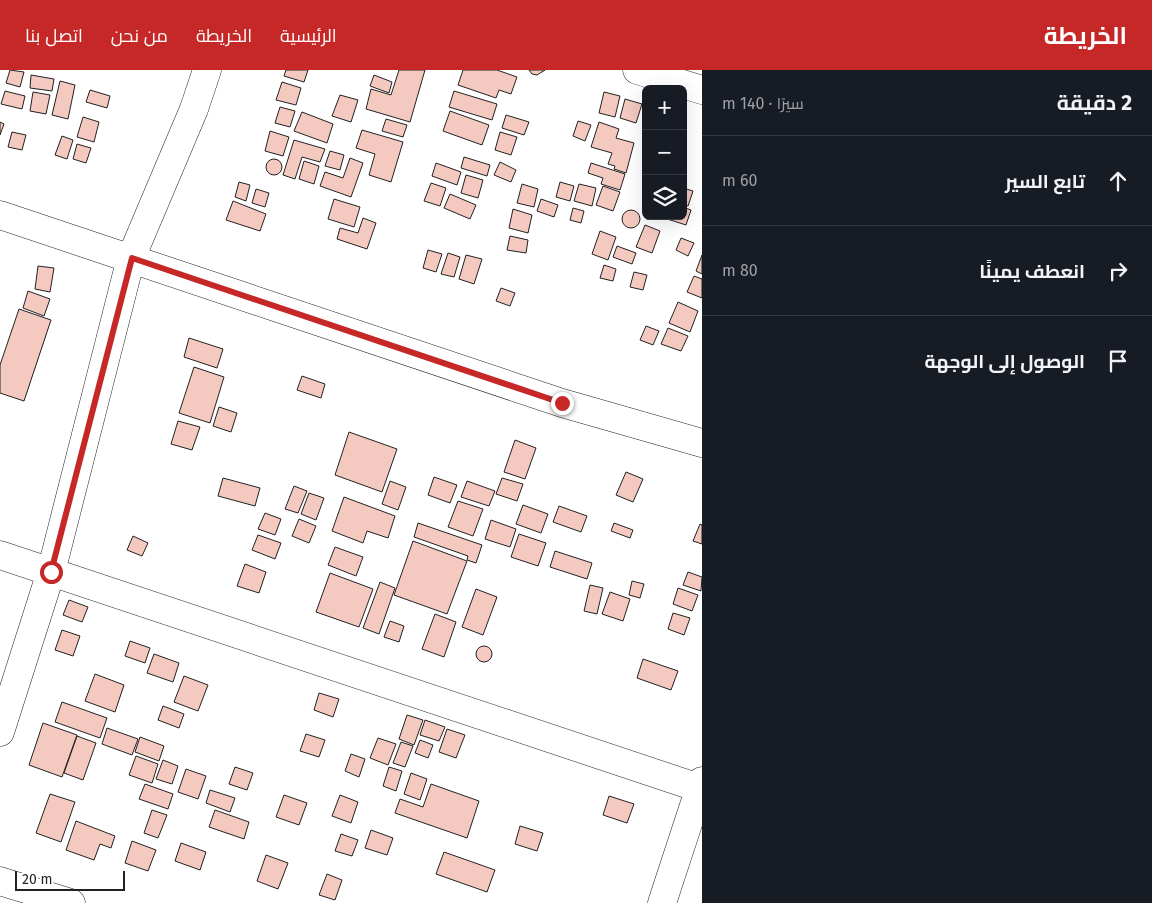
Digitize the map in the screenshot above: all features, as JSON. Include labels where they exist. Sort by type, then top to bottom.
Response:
[{"type":"street","points":[[0,732],[51,572],[132,258],[194,109],[207,70]]},
{"type":"street","points":[[637,70],[702,90]]},
{"type":"street","points":[[0,215],[562,403],[702,443]]},
{"type":"street","points":[[0,555],[701,786],[662,903]]},
{"type":"street","points":[[0,881],[71,903]]},
{"type":"building","points":[[10,70],[24,72],[20,87],[6,83]]},
{"type":"building","points":[[286,70],[308,70],[304,82],[284,76]]},
{"type":"building","points":[[399,70],[425,70],[410,122],[366,109],[371,89],[391,95]]},
{"type":"building","points":[[463,70],[497,70],[517,77],[511,94],[499,90],[496,98],[458,85]]},
{"type":"building","points":[[529,70],[545,70],[537,75],[532,74]]},
{"type":"building","points":[[31,75],[54,79],[52,91],[30,88]]},
{"type":"building","points":[[374,75],[392,82],[389,93],[370,86]]},
{"type":"building","points":[[60,81],[75,85],[68,119],[52,115]]},
{"type":"building","points":[[282,82],[301,88],[296,105],[276,100]]},
{"type":"building","points":[[90,90],[110,96],[107,108],[86,102]]},
{"type":"building","points":[[5,91],[25,96],[22,109],[1,104]]},
{"type":"building","points":[[454,91],[497,104],[492,120],[449,107]]},
{"type":"building","points":[[33,92],[50,95],[46,114],[30,111]]},
{"type":"building","points":[[604,92],[620,96],[615,117],[599,113]]},
{"type":"building","points":[[340,95],[358,100],[351,122],[332,116]]},
{"type":"building","points":[[625,99],[642,104],[636,123],[620,118]]},
{"type":"building","points":[[280,107],[295,111],[290,127],[275,123]]},
{"type":"building","points":[[450,111],[489,125],[482,145],[443,131]]},
{"type":"building","points":[[302,112],[333,124],[327,143],[294,131]]},
{"type":"building","points":[[506,115],[529,122],[524,135],[502,128]]},
{"type":"building","points":[[83,117],[99,122],[94,142],[77,137]]},
{"type":"building","points":[[386,119],[407,125],[403,137],[382,131]]},
{"type":"building","points":[[578,121],[591,125],[585,141],[573,136]]},
{"type":"building","points":[[0,122],[4,124],[0,135]]},
{"type":"building","points":[[599,122],[619,129],[616,138],[634,143],[626,173],[614,169],[615,166],[608,164],[612,153],[591,147]]},
{"type":"building","points":[[362,130],[403,142],[391,182],[369,175],[375,154],[356,148]]},
{"type":"building","points":[[270,131],[289,137],[283,156],[265,151]]},
{"type":"building","points":[[12,132],[26,135],[22,150],[8,147]]},
{"type":"building","points":[[500,132],[517,137],[511,155],[495,150]]},
{"type":"building","points":[[62,136],[73,140],[67,159],[55,155]]},
{"type":"building","points":[[294,140],[325,149],[320,162],[302,157],[295,179],[283,175]]},
{"type":"building","points":[[77,144],[91,148],[86,163],[73,159]]},
{"type":"building","points":[[330,151],[344,155],[340,170],[325,166]]},
{"type":"building","points":[[464,157],[490,165],[487,176],[461,168]]},
{"type":"building","points":[[350,158],[363,163],[351,197],[320,186],[325,172],[343,178]]},
{"type":"building","points":[[271,159],[277,159],[282,164],[280,173],[271,175],[266,170],[266,164]]},
{"type":"building","points":[[304,161],[319,166],[314,184],[299,179]]},
{"type":"building","points":[[500,162],[516,170],[511,182],[494,175]]},
{"type":"building","points":[[436,163],[461,172],[457,185],[432,176]]},
{"type":"building","points":[[591,163],[625,174],[620,190],[601,184],[603,178],[588,173]]},
{"type":"building","points":[[466,175],[483,180],[478,198],[461,193]]},
{"type":"building","points":[[239,182],[250,185],[246,201],[235,197]]},
{"type":"building","points":[[560,182],[574,186],[570,201],[556,197]]},
{"type":"building","points":[[431,183],[446,188],[440,206],[424,201]]},
{"type":"building","points":[[522,184],[538,189],[534,207],[517,203]]},
{"type":"building","points":[[579,184],[596,188],[592,206],[574,201]]},
{"type":"building","points":[[603,186],[620,192],[613,211],[596,205]]},
{"type":"building","points":[[256,189],[269,193],[265,207],[252,203]]},
{"type":"building","points":[[687,189],[693,191],[687,206]]},
{"type":"building","points":[[450,194],[476,205],[470,219],[444,208]]},
{"type":"building","points":[[334,199],[360,207],[354,227],[328,219]]},
{"type":"building","points":[[541,199],[558,205],[554,217],[537,211]]},
{"type":"building","points":[[233,201],[266,214],[260,231],[226,220]]},
{"type":"building","points":[[573,208],[584,211],[581,223],[570,220]]},
{"type":"building","points":[[687,208],[691,210],[686,225],[670,220],[687,220]]},
{"type":"building","points":[[513,209],[532,215],[528,233],[509,228]]},
{"type":"building","points":[[631,210],[637,213],[640,219],[637,225],[631,228],[625,225],[622,219],[625,213]]},
{"type":"building","points":[[363,218],[376,223],[367,249],[337,239],[340,228],[358,233]]},
{"type":"building","points":[[645,225],[660,231],[652,253],[636,247]]},
{"type":"building","points":[[600,231],[616,237],[608,260],[592,254]]},
{"type":"building","points":[[510,236],[528,240],[526,253],[507,250]]},
{"type":"building","points":[[681,238],[694,243],[688,256],[676,250]]},
{"type":"building","points":[[617,246],[636,253],[632,264],[613,257]]},
{"type":"building","points":[[428,250],[442,254],[436,272],[423,268]]},
{"type":"building","points":[[448,253],[460,257],[454,277],[441,274]]},
{"type":"building","points":[[466,255],[482,259],[474,284],[459,279]]},
{"type":"building","points":[[702,255],[702,274],[696,271]]},
{"type":"building","points":[[604,265],[616,269],[613,281],[600,278]]},
{"type":"building","points":[[38,266],[54,268],[50,292],[35,289]]},
{"type":"building","points":[[634,272],[647,275],[643,290],[630,287]]},
{"type":"building","points":[[694,276],[702,279],[702,298],[687,292]]},
{"type":"building","points":[[501,288],[515,293],[510,306],[496,301]]},
{"type":"building","points":[[28,291],[50,299],[44,316],[23,308]]},
{"type":"building","points":[[678,302],[698,311],[690,332],[669,323]]},
{"type":"building","points":[[19,309],[51,320],[24,401],[0,393],[0,365]]},
{"type":"building","points":[[646,326],[659,331],[653,345],[640,340]]},
{"type":"building","points":[[668,328],[688,336],[681,351],[661,344]]},
{"type":"building","points":[[189,338],[223,349],[217,368],[184,357]]},
{"type":"building","points":[[194,367],[224,377],[210,423],[179,413]]},
{"type":"building","points":[[302,376],[325,384],[321,398],[297,390]]},
{"type":"building","points":[[219,407],[237,413],[231,432],[213,426]]},
{"type":"building","points":[[178,421],[200,427],[192,450],[171,444]]},
{"type":"building","points":[[349,432],[397,449],[382,492],[335,475]]},
{"type":"building","points":[[515,440],[536,448],[525,479],[504,472]]},
{"type":"building","points":[[626,472],[643,479],[633,502],[616,495]]},
{"type":"building","points":[[434,477],[457,485],[450,503],[428,495]]},
{"type":"building","points":[[223,478],[260,488],[255,506],[218,496]]},
{"type":"building","points":[[502,478],[523,484],[517,501],[496,494]]},
{"type":"building","points":[[390,481],[406,487],[398,510],[382,504]]},
{"type":"building","points":[[467,481],[495,491],[489,506],[461,497]]},
{"type":"building","points":[[294,486],[307,491],[298,513],[285,509]]},
{"type":"building","points":[[309,493],[324,498],[316,520],[301,514]]},
{"type":"building","points":[[344,497],[395,516],[388,538],[367,531],[363,543],[332,531]]},
{"type":"building","points":[[458,501],[483,509],[473,536],[448,527]]},
{"type":"building","points":[[523,505],[548,514],[541,533],[516,524]]},
{"type":"building","points":[[559,506],[587,516],[581,532],[553,522]]},
{"type":"building","points":[[265,513],[281,519],[275,535],[258,529]]},
{"type":"building","points":[[299,519],[316,526],[309,543],[292,536]]},
{"type":"building","points":[[491,520],[516,529],[510,547],[485,539]]},
{"type":"building","points":[[418,523],[482,545],[476,563],[467,560],[468,556],[414,537]]},
{"type":"building","points":[[614,523],[633,530],[630,538],[611,531]]},
{"type":"building","points":[[700,524],[702,525],[702,544],[693,541]]},
{"type":"building","points":[[519,534],[546,543],[538,566],[511,557]]},
{"type":"building","points":[[258,535],[281,543],[275,559],[252,550]]},
{"type":"building","points":[[133,536],[148,543],[142,556],[127,550]]},
{"type":"building","points":[[413,541],[467,561],[447,614],[394,595]]},
{"type":"building","points":[[335,547],[363,557],[356,576],[328,565]]},
{"type":"building","points":[[555,551],[592,563],[587,579],[550,567]]},
{"type":"building","points":[[245,564],[266,572],[259,593],[237,586]]},
{"type":"building","points":[[688,572],[702,577],[701,591],[683,585]]},
{"type":"building","points":[[330,573],[373,589],[359,627],[316,612]]},
{"type":"building","points":[[632,581],[644,584],[640,598],[629,595]]},
{"type":"building","points":[[380,582],[395,588],[379,634],[363,628]]},
{"type":"building","points":[[590,585],[603,588],[597,614],[584,611]]},
{"type":"building","points":[[678,588],[698,595],[692,611],[673,604]]},
{"type":"building","points":[[476,589],[497,597],[483,635],[462,627]]},
{"type":"building","points":[[610,592],[630,599],[623,621],[602,614]]},
{"type":"building","points":[[69,600],[88,607],[82,622],[63,615]]},
{"type":"building","points":[[673,613],[690,618],[684,635],[668,629]]},
{"type":"building","points":[[435,614],[456,622],[444,657],[422,649]]},
{"type":"building","points":[[390,621],[404,626],[399,642],[384,637]]},
{"type":"building","points":[[62,630],[80,636],[73,656],[55,650]]},
{"type":"building","points":[[130,641],[150,648],[145,663],[125,656]]},
{"type":"building","points":[[481,646],[487,646],[492,651],[490,660],[481,662],[476,657],[476,651]]},
{"type":"building","points":[[154,654],[179,663],[173,682],[147,673]]},
{"type":"building","points":[[643,659],[678,671],[671,690],[637,678]]},
{"type":"building","points":[[95,674],[124,685],[115,712],[85,701]]},
{"type":"building","points":[[184,676],[208,685],[198,711],[174,702]]},
{"type":"building","points":[[319,693],[339,699],[333,717],[314,710]]},
{"type":"building","points":[[62,702],[107,718],[100,738],[55,722]]},
{"type":"building","points":[[163,706],[184,714],[179,728],[158,720]]},
{"type":"building","points":[[407,715],[423,720],[414,745],[399,739]]},
{"type":"building","points":[[425,720],[445,727],[439,741],[420,735]]},
{"type":"building","points":[[43,723],[77,735],[62,777],[29,765]]},
{"type":"building","points":[[107,728],[138,739],[132,755],[102,744]]},
{"type":"building","points":[[447,729],[465,735],[456,758],[439,752]]},
{"type":"building","points":[[306,734],[325,740],[319,757],[300,751]]},
{"type":"building","points":[[77,736],[96,743],[83,780],[64,773]]},
{"type":"building","points":[[140,737],[164,746],[159,761],[135,752]]},
{"type":"building","points":[[378,738],[396,744],[388,765],[370,758]]},
{"type":"building","points":[[420,740],[433,745],[428,758],[415,753]]},
{"type":"building","points":[[401,742],[413,746],[405,767],[393,763]]},
{"type":"building","points":[[351,754],[365,759],[359,777],[345,771]]},
{"type":"building","points":[[136,756],[158,764],[152,783],[129,775]]},
{"type":"building","points":[[163,760],[178,766],[172,784],[156,779]]},
{"type":"building","points":[[235,767],[253,773],[247,790],[229,784]]},
{"type":"building","points":[[389,767],[402,771],[396,791],[383,786]]},
{"type":"building","points":[[186,769],[206,776],[198,799],[178,792]]},
{"type":"building","points":[[411,773],[427,779],[420,800],[404,794]]},
{"type":"building","points":[[145,784],[173,794],[168,809],[139,799]]},
{"type":"building","points":[[431,784],[479,801],[467,838],[395,813],[400,799],[423,807]]},
{"type":"building","points":[[210,790],[235,798],[230,812],[206,803]]},
{"type":"building","points":[[50,794],[75,802],[61,842],[36,833]]},
{"type":"building","points":[[284,795],[307,803],[299,825],[276,817]]},
{"type":"building","points":[[340,795],[358,802],[351,823],[332,816]]},
{"type":"building","points":[[609,796],[634,804],[627,823],[603,815]]},
{"type":"building","points":[[152,810],[167,815],[158,838],[144,833]]},
{"type":"building","points":[[215,810],[249,822],[244,839],[209,827]]},
{"type":"building","points":[[76,821],[115,836],[111,848],[100,844],[94,860],[66,850]]},
{"type":"building","points":[[520,826],[543,833],[537,851],[515,844]]},
{"type":"building","points":[[371,830],[393,838],[387,855],[365,848]]},
{"type":"building","points":[[341,834],[358,840],[352,856],[335,851]]},
{"type":"building","points":[[132,841],[156,850],[148,871],[125,863]]},
{"type":"building","points":[[181,843],[206,852],[200,870],[175,861]]},
{"type":"building","points":[[444,852],[495,870],[487,892],[436,874]]},
{"type":"building","points":[[266,855],[288,863],[278,889],[257,881]]},
{"type":"building","points":[[327,874],[342,880],[335,900],[319,895]]},
{"type":"route","points":[[51,572],[132,258],[562,403]]}]
